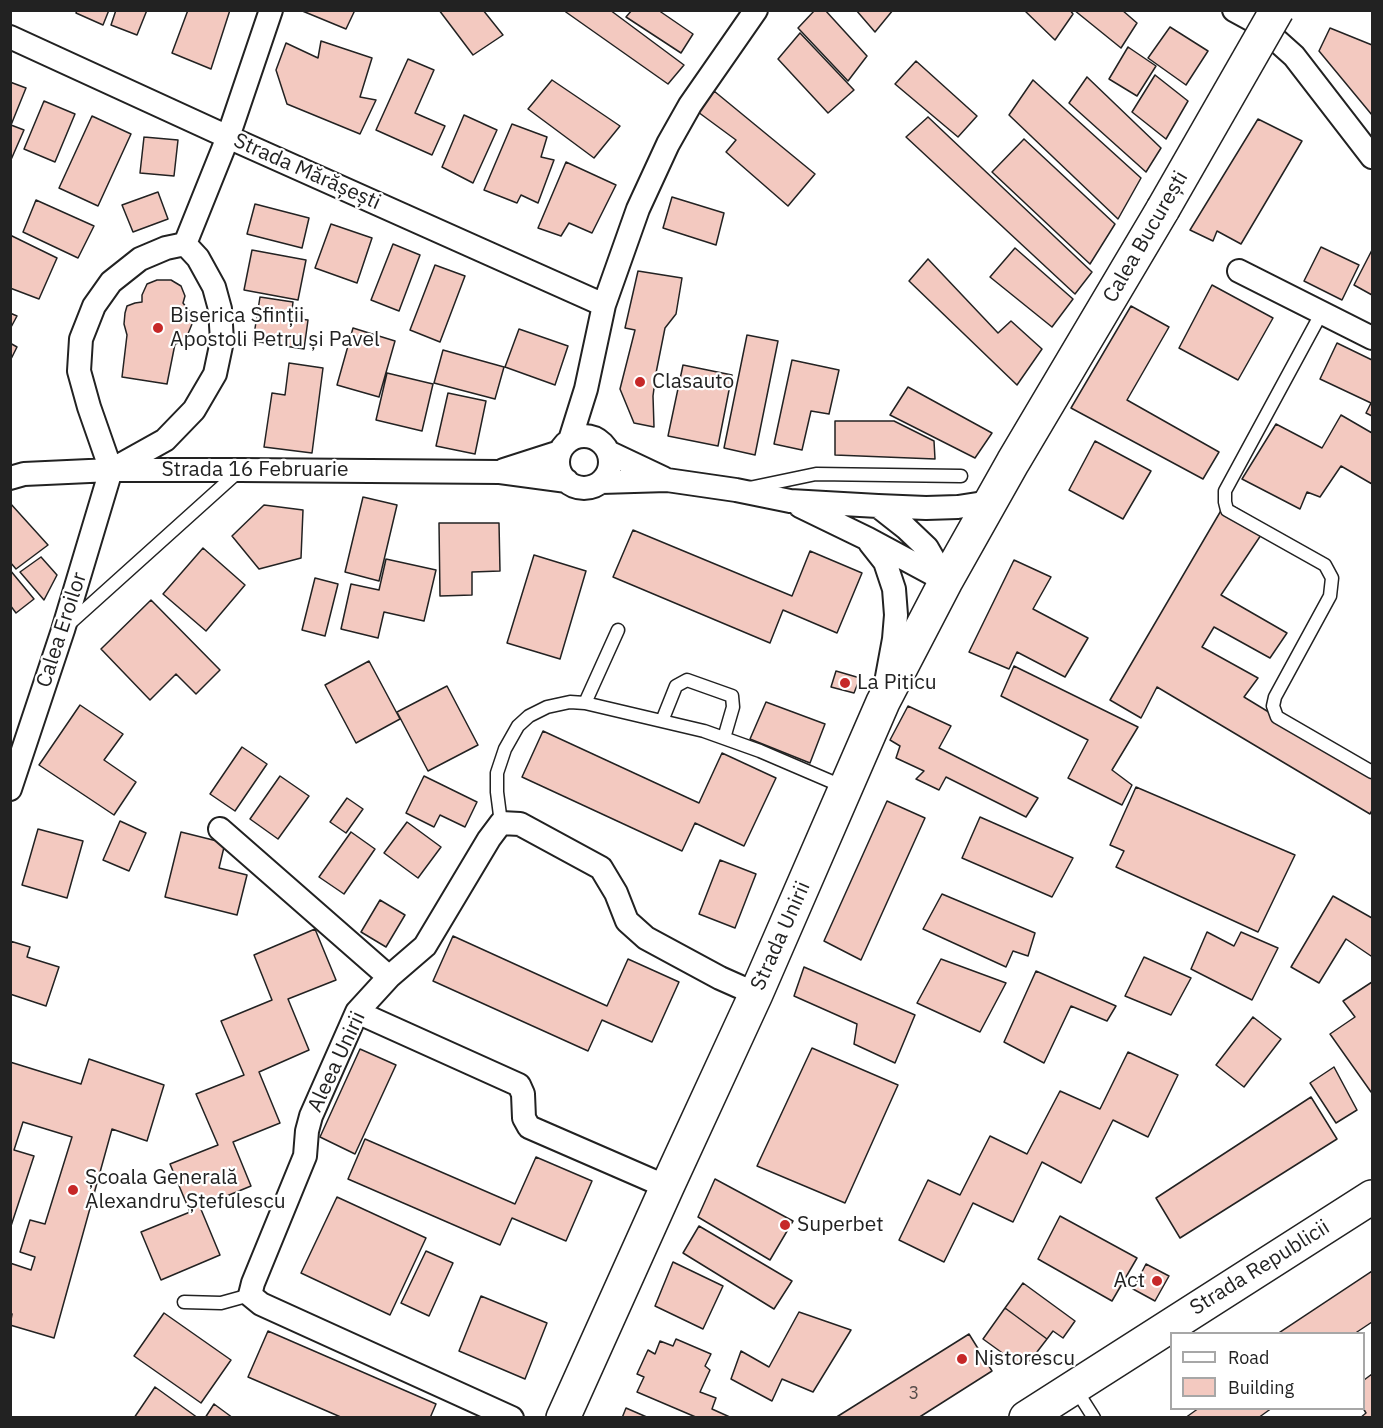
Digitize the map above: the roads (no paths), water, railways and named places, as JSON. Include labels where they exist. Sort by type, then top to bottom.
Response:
[{"type":"main road","name":"Calea București","points":[[1012,462],[1163,209],[1277,10]]},
{"type":"main road","name":"Strada Unirii","points":[[564,1418],[756,994],[883,702],[1012,462]]},
{"type":"main road","name":"Strada Republicii","points":[[1026,1418],[1372,1197]]},
{"type":"street","points":[[185,244],[228,137],[272,10]]},
{"type":"street","points":[[583,445],[586,389],[604,305],[638,209],[668,144],[690,105],[756,10]]},
{"type":"street","points":[[1234,10],[1256,22],[1294,56],[1372,157]]},
{"type":"street","name":"Strada Mărășești","points":[[10,37],[604,305]]},
{"type":"street","points":[[185,244],[198,258],[214,287],[220,309],[222,341],[215,375],[194,410],[165,440],[111,470],[79,371],[81,339],[94,306],[111,282],[140,259],[166,248],[185,244]]},
{"type":"street","points":[[1239,271],[1372,338]]},
{"type":"street","points":[[583,445],[667,480]]},
{"type":"street","points":[[583,445],[610,460],[606,476],[601,482],[584,488],[574,486],[567,481],[559,468],[558,460],[583,445]]},
{"type":"street","name":"Strada 16 Februarie","points":[[500,472],[583,445]]},
{"type":"street","name":"Strada 16 Februarie","points":[[10,478],[24,474],[111,470],[240,470],[500,472],[567,481]]},
{"type":"street","name":"Calea Eroilor","points":[[10,789],[63,630],[111,470]]},
{"type":"street","points":[[601,482],[667,480],[790,501],[878,506],[958,507],[990,502]]},
{"type":"street","points":[[790,501],[946,581]]},
{"type":"street","points":[[878,506],[927,548],[946,581]]},
{"type":"street","points":[[868,539],[885,562],[894,589],[895,623],[883,702]]},
{"type":"street","points":[[501,823],[520,824],[601,868],[616,892],[627,921],[646,938],[720,978],[756,994]]},
{"type":"street","name":"Aleea Unirii","points":[[250,1295],[305,1156],[310,1116],[357,1012],[389,977],[426,946],[489,839],[501,823]]},
{"type":"street","points":[[220,829],[389,977]]},
{"type":"street","points":[[357,1012],[519,1085],[523,1094],[524,1118],[529,1127],[667,1187]]},
{"type":"street","points":[[250,1295],[261,1304],[512,1418]]},
{"type":"lane","points":[[1322,312],[1225,491],[1225,502],[1227,510],[1325,565],[1332,578],[1330,596],[1275,697],[1274,706],[1277,717],[1372,772]]},
{"type":"lane","points":[[63,630],[240,470]]},
{"type":"lane","points":[[736,490],[816,474],[961,476]]},
{"type":"lane","points":[[585,703],[618,630]]},
{"type":"lane","points":[[662,721],[676,686],[687,681],[732,696],[733,707],[724,738]]},
{"type":"lane","points":[[501,823],[497,772],[505,748],[518,726],[529,716],[547,707],[570,702],[585,703],[704,731],[760,751],[846,788]]},
{"type":"lane","points":[[184,1302],[221,1303],[250,1295]]},
{"type":"lane","points":[[1074,1387],[1095,1418]]},
{"type":"place","name":"Biserica Sfinții Apostoli Petru și Pavel","points":[[158,328]]},
{"type":"place","name":"Clasauto","points":[[640,382]]},
{"type":"place","name":"La Piticu","points":[[845,683]]},
{"type":"place","name":"Școala Generală Alexandru Ștefulescu","points":[[73,1190]]},
{"type":"place","name":"Superbet","points":[[785,1225]]},
{"type":"place","name":"Act","points":[[1157,1281]]},
{"type":"place","name":"Nistorescu","points":[[962,1359]]}]
